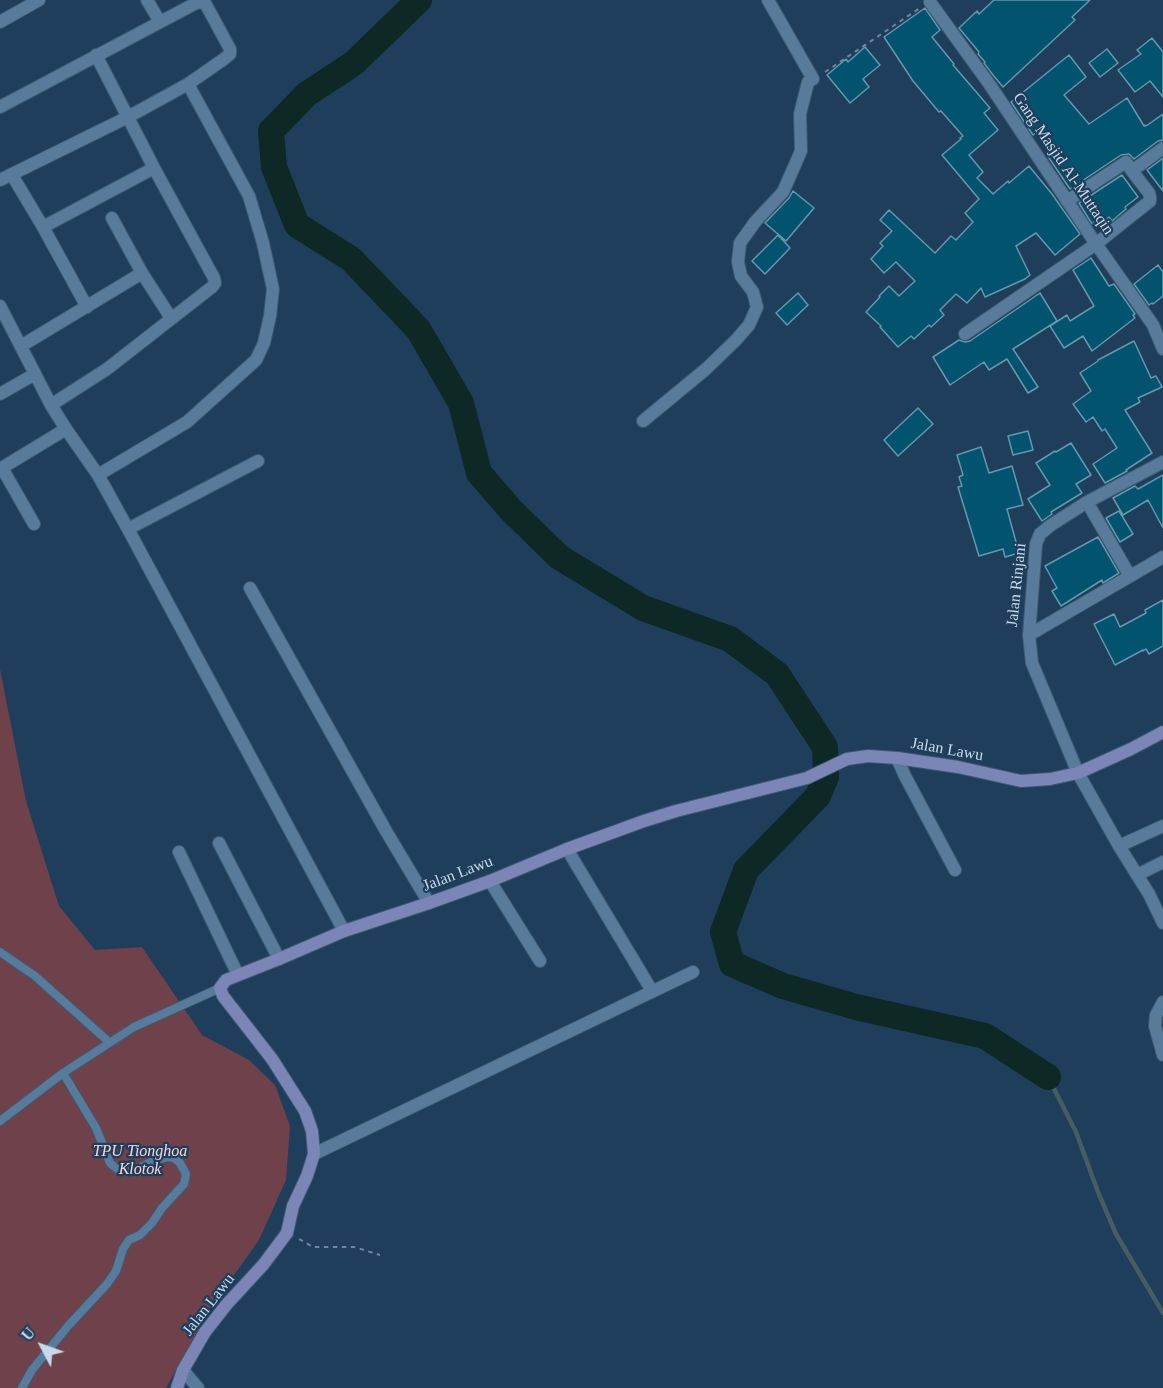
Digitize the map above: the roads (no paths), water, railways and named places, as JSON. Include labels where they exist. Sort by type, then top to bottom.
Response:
[{"type":"street","points":[[0,22],[39,0]]},
{"type":"street","points":[[147,0],[160,22]]},
{"type":"street","points":[[643,421],[706,369],[736,340],[749,324],[757,307],[753,292],[741,276],[738,262],[740,243],[755,222],[783,192],[788,182],[801,151],[800,114],[808,82],[813,79],[768,0]]},
{"type":"street","points":[[0,107],[198,2],[205,3],[230,49],[230,54],[188,84],[128,117],[0,180]]},
{"type":"street","name":"Gang Masjid Al-Muttaqin","points":[[930,2],[990,85],[1096,244],[1158,323],[1163,349]]},
{"type":"street","points":[[51,405],[107,369],[215,283],[96,55]]},
{"type":"street","points":[[98,475],[187,422],[256,360],[264,343],[273,289],[263,243],[249,196],[188,84]]},
{"type":"street","points":[[1132,171],[1163,148]]},
{"type":"street","points":[[965,334],[1096,244],[1150,201],[1150,197],[1126,162],[1067,201]]},
{"type":"street","points":[[43,227],[154,168]]},
{"type":"street","points":[[12,174],[87,307]]},
{"type":"street","points":[[112,218],[142,273],[171,318]]},
{"type":"street","points":[[21,346],[142,273]]},
{"type":"street","points":[[0,306],[51,405],[98,475],[128,529],[344,931]]},
{"type":"street","points":[[0,394],[35,374]]},
{"type":"street","points":[[34,524],[1,468],[66,429]]},
{"type":"street","points":[[128,529],[258,460]]},
{"type":"street","name":"Jalan Rinjani","points":[[1163,462],[1087,502],[1040,534],[1036,544],[1029,635],[1032,663],[1078,773],[1149,894],[1163,923]]},
{"type":"street","points":[[1087,502],[1130,576]]},
{"type":"street","points":[[1029,635],[1163,557]]},
{"type":"street","points":[[250,588],[386,831],[429,903]]},
{"type":"street","name":"Jalan Lawu","points":[[177,1388],[183,1370],[205,1332],[263,1265],[287,1233],[293,1206],[314,1154],[312,1131],[305,1111],[273,1059],[223,996],[220,987],[226,980],[344,931],[429,903],[567,849],[676,811],[807,778],[847,759],[868,756],[897,758],[958,767],[1021,781],[1050,780],[1078,773],[1163,732]]},
{"type":"street","points":[[897,758],[955,870]]},
{"type":"street","points":[[1119,846],[1163,826]]},
{"type":"street","points":[[219,843],[279,959]]},
{"type":"street","points":[[567,849],[652,991]]},
{"type":"street","points":[[179,852],[238,975]]},
{"type":"street","points":[[1137,875],[1163,862]]},
{"type":"street","points":[[490,880],[540,961]]},
{"type":"street","points":[[314,1154],[693,972]]},
{"type":"street","points":[[1163,1002],[1156,1015],[1155,1026],[1163,1055]]},
{"type":"street","points":[[183,1370],[198,1388]]},
{"type":"lane","points":[[0,952],[35,976],[109,1042]]},
{"type":"lane","points":[[0,1121],[109,1042],[134,1027],[220,987]]},
{"type":"lane","points":[[22,1388],[32,1370],[107,1284],[116,1271],[123,1248],[129,1240],[140,1235],[152,1223],[184,1184],[186,1174],[180,1163],[168,1157],[153,1160],[135,1170],[126,1172],[117,1169],[110,1163],[96,1128],[63,1074]]},
{"type":"waterway","points":[[419,0],[354,63],[307,94],[271,131],[274,167],[297,225],[351,259],[418,329],[461,403],[479,473],[510,509],[559,557],[643,608],[730,639],[777,674],[825,747],[826,777],[818,796],[746,870],[723,932],[732,964],[783,986],[856,1007],[985,1036],[1048,1077]]},
{"type":"waterway","points":[[1048,1077],[1076,1132],[1116,1234],[1163,1313]]},
{"type":"park label","name":"TPU Tionghoa Klotok","points":[[140,1161]]}]
